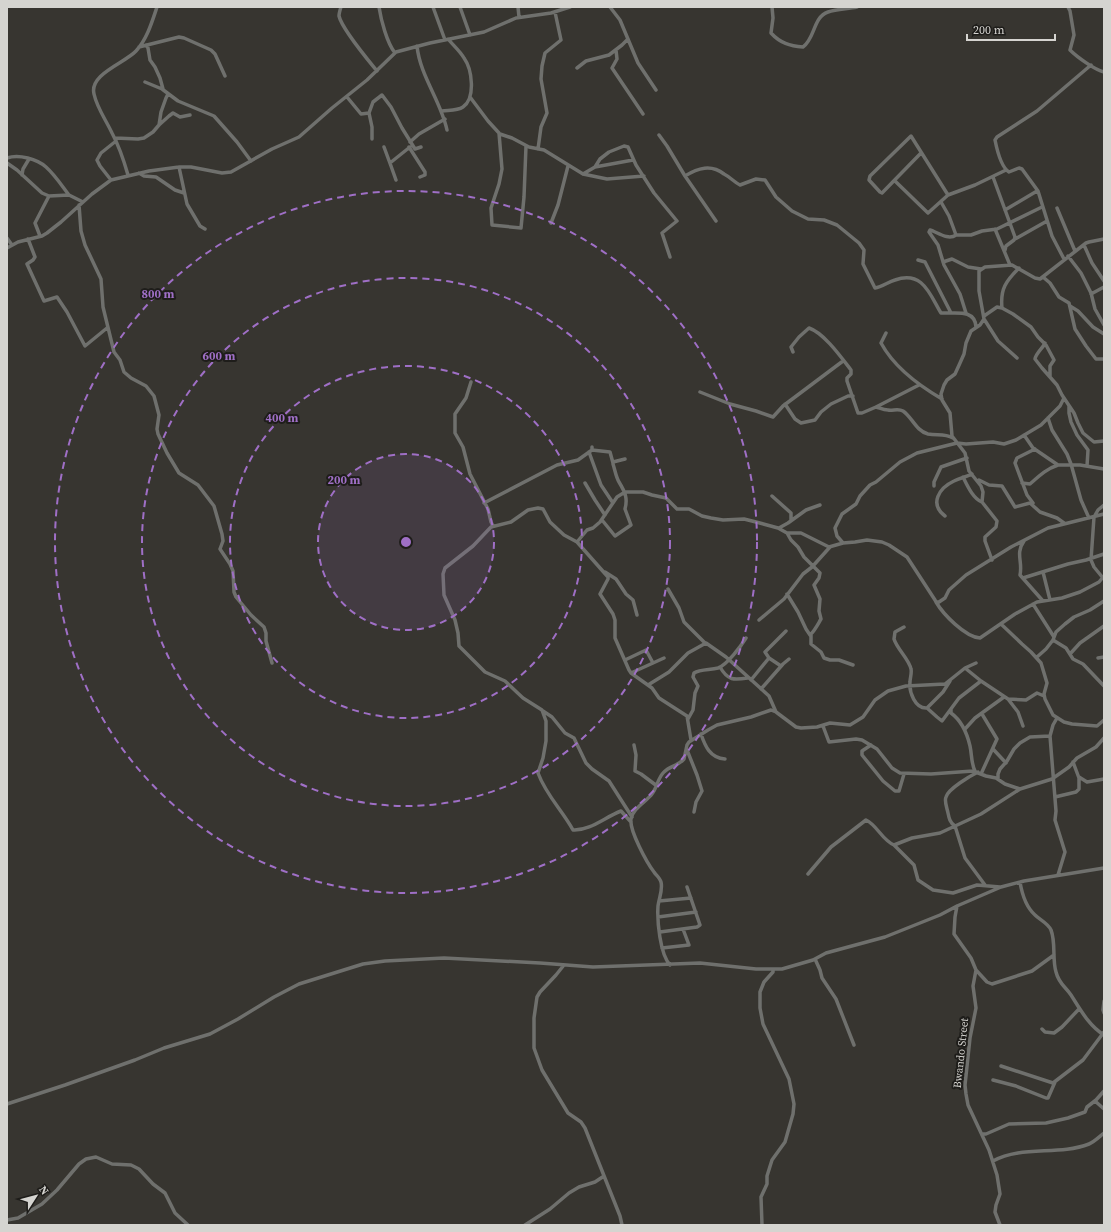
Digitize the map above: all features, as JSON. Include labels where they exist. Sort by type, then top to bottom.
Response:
[{"type":"street","points":[[128,176],[115,139],[97,103],[93,88],[98,78],[132,54],[139,47],[150,28],[157,7]]},
{"type":"street","points":[[341,7],[339,11],[343,24],[358,47],[377,71]]},
{"type":"street","points":[[379,7],[380,17],[389,44],[395,53]]},
{"type":"street","points":[[433,7],[446,39],[464,58],[469,67],[471,77],[469,100],[461,108],[442,111]]},
{"type":"street","points":[[460,7],[470,35]]},
{"type":"street","points":[[518,7],[519,17]]},
{"type":"street","points":[[7,248],[47,233],[92,194],[111,180],[139,173],[179,167],[191,167],[228,173],[272,149],[298,138],[377,71],[395,53],[446,39],[484,32],[519,17],[555,12],[570,7]]},
{"type":"street","points":[[610,7],[620,20],[638,63],[656,90]]},
{"type":"street","points":[[772,7],[773,18],[770,33],[783,43],[803,47],[808,43],[816,25],[824,14],[830,11],[857,7]]},
{"type":"street","points":[[1068,7],[1074,35],[1070,50],[1081,60],[1104,72]]},
{"type":"street","points":[[538,149],[541,128],[547,113],[541,79],[542,66],[545,53],[561,40],[555,12]]},
{"type":"street","points":[[139,47],[180,37],[184,38],[211,50],[215,54],[225,76]]},
{"type":"street","points":[[577,68],[585,61],[606,56],[616,50],[628,39]]},
{"type":"street","points":[[146,45],[150,60],[160,78],[163,90]]},
{"type":"street","points":[[418,46],[421,65],[442,111],[447,130]]},
{"type":"street","points":[[616,50],[617,59],[612,68],[643,114]]},
{"type":"street","points":[[1006,170],[1000,158],[995,141],[996,137],[1036,111],[1091,65]]},
{"type":"street","points":[[145,82],[163,90],[178,101],[214,116],[237,142],[251,161]]},
{"type":"street","points":[[159,125],[161,112],[168,94]]},
{"type":"street","points":[[372,139],[372,126],[369,113],[373,102],[380,96],[383,96],[391,107],[426,172],[425,176],[420,177]]},
{"type":"street","points":[[347,97],[361,114],[369,113]]},
{"type":"street","points":[[470,97],[500,134],[516,140],[526,146],[544,150],[568,166],[584,174],[607,179],[644,176]]},
{"type":"street","points":[[111,180],[97,160],[101,153],[115,139],[144,138],[174,113],[180,117],[190,115]]},
{"type":"street","points":[[390,163],[411,145],[419,134],[445,119]]},
{"type":"street","points":[[500,134],[502,169],[491,208],[492,225],[521,228],[526,146]]},
{"type":"street","points":[[659,135],[716,221]]},
{"type":"street","points":[[921,153],[882,193],[869,179],[910,136],[913,138],[948,195]]},
{"type":"street","points":[[411,145],[416,149],[421,147]]},
{"type":"street","points":[[584,174],[595,167],[604,155],[609,152],[624,146],[629,148],[633,160],[654,192],[677,221],[662,233],[670,257]]},
{"type":"street","points":[[384,147],[396,180]]},
{"type":"street","points":[[7,158],[16,156],[42,164],[48,169],[69,195],[83,202]]},
{"type":"street","points":[[22,175],[24,167],[29,159]]},
{"type":"street","points":[[595,167],[633,160]]},
{"type":"street","points":[[7,163],[42,193],[49,196],[69,195]]},
{"type":"street","points":[[551,223],[558,205],[568,166]]},
{"type":"street","points":[[179,167],[187,204],[199,225],[205,229]]},
{"type":"street","points":[[685,176],[697,169],[702,168],[719,171],[740,185],[756,179],[765,180],[777,198],[792,211],[808,219],[824,220],[832,223],[845,230],[859,243],[864,250],[863,264],[875,288],[897,279],[907,278],[915,280],[926,286],[941,313],[966,313],[973,318],[976,327]]},
{"type":"street","points":[[895,181],[928,213],[948,195],[971,187],[1006,170],[1009,172],[1019,168],[1022,169],[1038,191],[1054,242],[1064,259]]},
{"type":"street","points":[[139,173],[144,176],[156,178],[175,190],[184,193]]},
{"type":"street","points":[[993,177],[1015,239]]},
{"type":"street","points":[[1005,210],[1038,191]]},
{"type":"street","points":[[40,236],[35,226],[36,221],[49,196]]},
{"type":"street","points":[[941,202],[956,235]]},
{"type":"street","points":[[79,205],[81,231],[85,245],[102,279],[103,306],[113,350],[121,363],[124,372],[131,378],[146,386],[155,397],[159,415],[157,432],[179,473],[198,485],[214,506],[222,534],[221,551],[233,571],[234,594],[251,615],[264,627],[272,663]]},
{"type":"street","points":[[966,313],[960,294],[943,262],[938,246],[930,233],[930,230],[952,238],[956,235],[972,235],[982,231],[995,229],[1010,223],[1042,207]]},
{"type":"street","points":[[1057,208],[1075,250]]},
{"type":"street","points":[[1005,250],[1006,246],[1015,239],[1047,221]]},
{"type":"street","points":[[995,229],[1010,265]]},
{"type":"street","points":[[7,238],[12,245]]},
{"type":"street","points":[[28,239],[35,257],[27,264],[44,301],[57,297],[67,312],[85,346],[107,328]]},
{"type":"street","points":[[943,262],[952,260],[968,267],[981,269],[1010,265],[1019,268],[1035,278],[1040,279],[1075,250],[1089,242],[1104,239]]},
{"type":"street","points":[[1084,245],[1092,263],[1104,281]]},
{"type":"street","points":[[1068,256],[1081,273],[1091,294],[1094,309],[1104,324]]},
{"type":"street","points":[[918,260],[925,262],[951,313]]},
{"type":"street","points":[[1002,308],[1002,299],[1006,281],[1019,268]]},
{"type":"street","points":[[981,269],[979,272],[979,291],[984,317],[998,341],[1017,358]]},
{"type":"street","points":[[1043,277],[1050,283],[1059,298],[1069,303],[1070,306],[1078,311],[1093,327],[1104,334]]},
{"type":"street","points":[[1091,294],[1104,287]]},
{"type":"street","points":[[1070,306],[1074,326],[1084,344],[1096,359],[1104,359]]},
{"type":"street","points":[[1050,376],[1050,366],[1054,360],[1045,343],[1038,337],[1030,325],[1002,308],[995,307],[984,317],[980,325],[972,329],[966,342],[964,354],[955,373],[944,384],[941,392],[942,398],[950,411],[952,436],[965,453],[968,469],[972,474],[977,479],[989,485],[1002,486],[1014,507],[1028,503],[1032,504],[1042,513],[1058,519],[1065,524]]},
{"type":"street","points":[[794,352],[791,347],[798,337],[810,328],[825,339],[851,371],[851,374],[847,380],[859,413],[876,407],[919,385]]},
{"type":"street","points":[[886,333],[881,341],[881,344],[895,363],[919,385],[942,398]]},
{"type":"street","points":[[1045,343],[1035,358],[1057,385],[1074,413],[1079,427],[1086,436],[1094,442],[1104,441]]},
{"type":"street","points":[[700,392],[730,404],[772,417],[785,404],[844,361]]},
{"type":"street","points":[[471,382],[467,396],[455,414],[455,433],[463,447],[470,474],[493,526]]},
{"type":"street","points":[[785,404],[796,421],[801,423],[815,420],[821,412],[832,404],[848,396],[853,396]]},
{"type":"street","points":[[843,542],[836,534],[836,527],[842,514],[856,504],[860,496],[870,484],[876,482],[900,462],[914,454],[957,443],[966,444],[993,442],[1004,444],[1018,439],[1039,427],[1060,406],[1064,398]]},
{"type":"street","points":[[1069,406],[1070,415],[1077,435],[1088,451],[1088,466]]},
{"type":"street","points":[[876,407],[885,410],[901,410],[918,428],[925,433],[944,435],[954,439]]},
{"type":"street","points":[[1048,418],[1052,429],[1067,454],[1088,518]]},
{"type":"street","points":[[1024,435],[1030,445],[1058,465]]},
{"type":"street","points":[[1034,506],[1022,484],[1015,466],[1015,462],[1017,458],[1035,449]]},
{"type":"street","points":[[484,503],[558,464],[578,460],[591,450],[610,452],[618,480],[625,492],[627,504],[625,508],[631,526],[615,536],[602,520]]},
{"type":"street","points":[[591,450],[600,485],[613,503]]},
{"type":"street","points":[[934,486],[934,482],[940,468],[967,458]]},
{"type":"street","points":[[613,463],[625,459]]},
{"type":"street","points":[[1022,484],[1030,485],[1043,472],[1058,465],[1071,464],[1104,469]]},
{"type":"street","points":[[945,516],[940,512],[936,500],[937,496],[948,484],[972,474]]},
{"type":"street","points":[[963,477],[974,496],[982,502],[997,522],[996,527],[985,537],[992,560]]},
{"type":"street","points":[[977,479],[982,489],[982,502]]},
{"type":"street","points":[[585,483],[605,515]]},
{"type":"street","points":[[577,542],[587,530],[602,520],[617,497],[625,492],[645,492],[667,499],[677,509],[689,509],[706,517],[723,520],[747,520],[779,528],[787,533],[792,542],[798,547],[804,558],[812,566],[818,569],[820,573],[819,578],[814,585],[820,599],[819,611],[821,617],[810,636]]},
{"type":"street","points":[[772,496],[791,513],[792,520]]},
{"type":"street","points":[[779,528],[806,510],[820,505]]},
{"type":"street","points":[[759,620],[782,601],[803,573],[812,566],[830,547],[843,542],[871,540],[897,549],[907,557],[942,611],[949,619],[976,638],[980,638],[1033,604],[1062,598],[1080,592],[1104,578],[1094,567],[1091,559],[1094,517],[1098,510],[1104,505]]},
{"type":"street","points":[[632,817],[609,781],[586,764],[574,738],[565,733],[554,719],[522,698],[505,681],[485,672],[460,646],[455,620],[444,597],[443,574],[445,568],[474,545],[489,528],[511,522],[528,510],[541,508],[545,511],[550,521],[563,534],[577,542],[604,572],[608,579],[600,594],[613,614],[615,622],[614,635],[624,660],[631,673],[654,690],[659,698],[687,716],[691,740]]},
{"type":"street","points":[[936,602],[939,602],[945,598],[949,590],[966,575],[1024,540],[1048,528],[1104,514]]},
{"type":"street","points":[[787,533],[799,532],[830,547]]},
{"type":"street","points":[[1024,540],[1019,549],[1021,566],[1020,575],[1043,601]]},
{"type":"street","points":[[1023,578],[1104,554]]},
{"type":"street","points":[[604,572],[614,577],[626,594],[633,600],[638,615]]},
{"type":"street","points":[[1043,572],[1050,600]]},
{"type":"street","points":[[668,589],[679,608],[684,622],[705,643],[707,643],[762,689],[770,698],[776,712]]},
{"type":"street","points":[[787,594],[810,636],[812,645],[821,652],[824,658],[839,660],[853,665]]},
{"type":"street","points":[[1037,657],[1046,649],[1056,632],[1068,622],[1090,610],[1104,600]]},
{"type":"street","points":[[1033,604],[1053,639],[1066,648],[1074,659],[1084,664],[1104,686]]},
{"type":"street","points":[[1001,624],[1037,657],[1041,663],[1047,686],[1044,696],[1050,712],[1067,724],[1093,726],[1100,725],[1104,720]]},
{"type":"street","points":[[1070,654],[1080,643],[1104,626]]},
{"type":"street","points":[[904,627],[895,632],[894,638],[911,669],[910,686],[918,706],[928,708],[942,721],[959,698],[981,681]]},
{"type":"street","points":[[781,666],[769,658],[765,651],[786,631]]},
{"type":"street","points":[[688,719],[693,710],[695,694],[698,686],[693,677],[694,673],[697,671],[707,671],[720,667],[728,660],[746,638]]},
{"type":"street","points":[[648,685],[670,671],[688,653],[705,643]]},
{"type":"street","points":[[624,660],[646,650],[653,663]]},
{"type":"street","points":[[1098,658],[1104,657]]},
{"type":"street","points":[[631,673],[664,658]]},
{"type":"street","points":[[720,667],[726,676],[738,680],[749,679],[769,658]]},
{"type":"street","points":[[762,689],[781,666],[789,659]]},
{"type":"street","points":[[670,965],[666,960],[662,948],[658,917],[661,882],[641,851],[631,822],[632,817],[639,806],[651,795],[664,772],[683,761],[687,744],[691,740],[720,724],[752,717],[769,710],[776,712],[798,728],[822,726],[830,723],[849,725],[857,722],[864,716],[874,701],[895,688],[945,684],[965,668],[976,662]]},
{"type":"street","points":[[965,668],[1006,698],[1018,713],[1022,726]]},
{"type":"street","points":[[928,708],[943,692],[950,680]]},
{"type":"street","points":[[965,728],[982,714],[1006,698],[1025,700],[1037,693],[1044,696]]},
{"type":"street","points":[[951,708],[951,713],[965,728],[970,747],[971,762],[978,772]]},
{"type":"street","points":[[542,710],[546,721],[546,741],[543,758],[538,773],[545,789],[567,819],[573,830],[594,824],[621,811],[631,822]]},
{"type":"street","points":[[982,714],[986,723],[997,739],[993,749],[978,772],[950,790],[946,796],[946,801],[948,816],[951,823],[955,826],[965,858],[986,885]]},
{"type":"street","points":[[1057,718],[1050,736],[1056,812],[1055,820],[1065,852],[1058,875]]},
{"type":"street","points":[[822,726],[827,739],[830,742],[858,739],[877,749],[894,770],[904,774],[929,774],[965,771],[978,772],[1020,789]]},
{"type":"street","points":[[700,734],[709,751],[719,758],[725,759]]},
{"type":"street","points":[[998,779],[999,770],[1006,763],[1014,749],[1030,737],[1050,736]]},
{"type":"street","points":[[894,845],[912,838],[940,833],[986,812],[1020,789],[1053,779],[1077,758],[1096,748],[1104,738]]},
{"type":"street","points":[[634,745],[636,755],[635,771],[657,786]]},
{"type":"street","points":[[870,745],[862,751],[862,755],[889,787],[895,791],[899,791],[904,774]]},
{"type":"street","points":[[686,748],[702,791],[696,802],[694,812]]},
{"type":"street","points":[[993,749],[1006,763]]},
{"type":"street","points":[[1055,798],[1078,791],[1080,786],[1073,762]]},
{"type":"street","points":[[1078,777],[1086,782],[1104,779]]},
{"type":"street","points":[[808,874],[831,847],[866,820],[875,826],[889,842],[914,865],[917,880],[933,890],[955,892],[974,886],[986,885],[1001,887]]},
{"type":"street","points":[[7,1104],[65,1085],[164,1048],[206,1035],[229,1024],[264,1002],[299,984],[363,964],[385,961],[444,958],[593,967],[700,963],[756,969],[784,969],[815,960],[826,953],[885,937],[940,915],[1001,887],[1020,882],[1104,868]]},
{"type":"street","points":[[993,1080],[1016,1086],[1048,1098],[1055,1082],[1083,1060],[1103,1034],[1079,1009],[1070,995],[1060,984],[1055,971],[1051,930],[1033,914],[1023,895],[1020,882]]},
{"type":"street","points":[[660,932],[700,926],[700,922],[687,888]]},
{"type":"street","points":[[659,901],[691,898]]},
{"type":"street","points":[[957,906],[954,934],[972,958],[976,970],[987,982],[992,984],[1032,971],[1054,955]]},
{"type":"street","points":[[658,917],[696,912]]},
{"type":"street","points":[[662,948],[689,945],[683,929]]},
{"type":"street","points":[[815,960],[824,982],[836,999],[854,1045]]},
{"type":"street","points":[[564,965],[537,997],[534,1021],[534,1048],[541,1069],[568,1113],[580,1121],[585,1127],[620,1216],[622,1225]]},
{"type":"street","points":[[762,1225],[761,1197],[767,1184],[767,1176],[772,1160],[785,1142],[793,1114],[794,1104],[789,1079],[763,1024],[760,1008],[759,1000],[762,987],[766,978],[773,972],[773,970]]},
{"type":"street","name":"Bwando Street","points":[[976,970],[973,986],[976,1008],[970,1038],[965,1085],[968,1105],[993,1161],[1000,1194],[995,1212],[1000,1225]]},
{"type":"street","points":[[1104,1001],[1104,1013]]},
{"type":"street","points":[[1042,1029],[1045,1032],[1054,1034],[1079,1009]]},
{"type":"street","points":[[1000,1066],[1022,1072],[1048,1082],[1055,1082]]},
{"type":"street","points":[[982,1134],[986,1134],[1009,1124],[1037,1124],[1068,1118],[1085,1112],[1104,1091]]},
{"type":"street","points":[[1095,1101],[1104,1109]]},
{"type":"street","points":[[993,1161],[1017,1152],[1090,1144],[1104,1133]]},
{"type":"street","points":[[7,1220],[18,1218],[40,1206],[57,1190],[79,1164],[86,1159],[96,1157],[112,1164],[134,1166],[142,1171],[153,1184],[165,1193],[175,1213],[188,1225]]},
{"type":"street","points":[[525,1225],[550,1209],[572,1190],[595,1182],[604,1176]]}]
